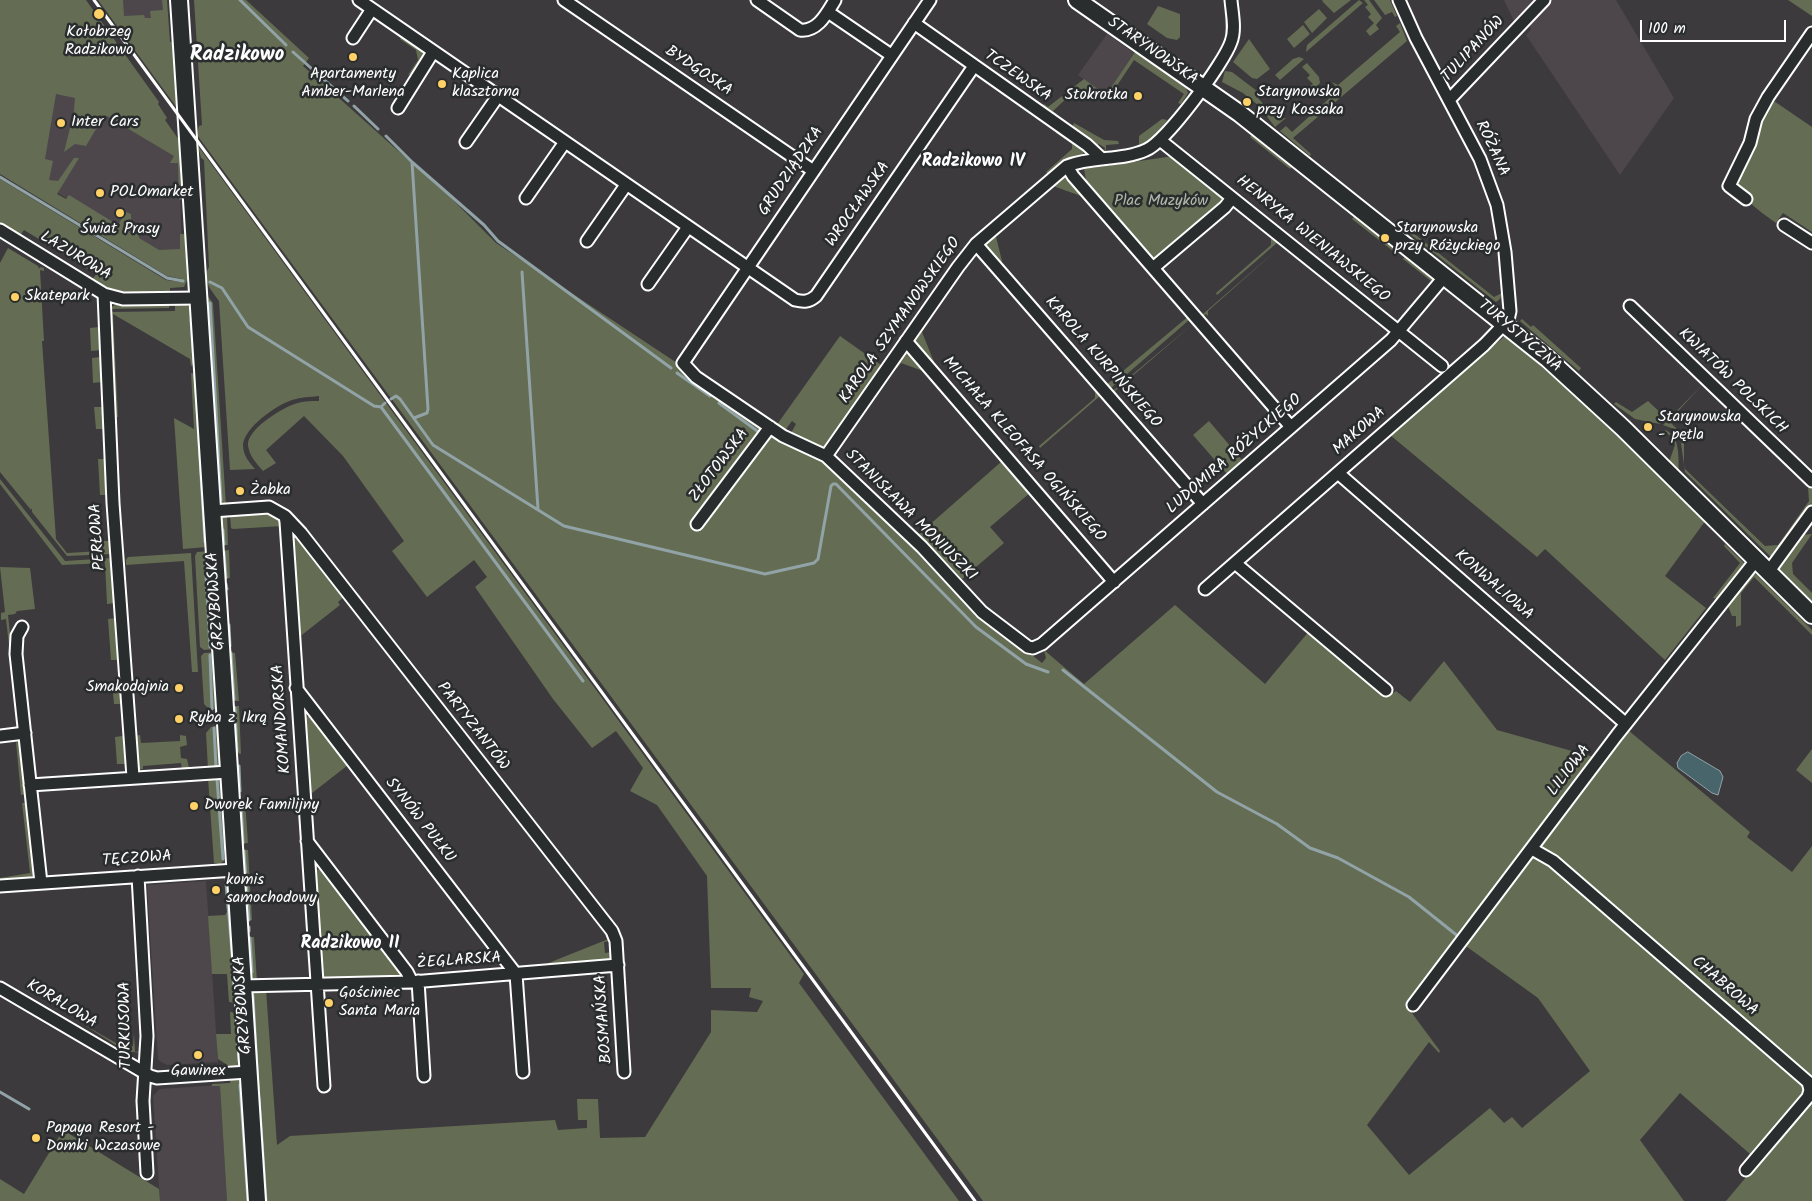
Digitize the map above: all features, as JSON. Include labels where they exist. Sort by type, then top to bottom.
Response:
[{"type":"street","name":"GRZYBOWSKA","points":[[179,0],[257,1201]]},
{"type":"street","points":[[359,0],[747,268]]},
{"type":"street","name":"BYDGOSKA","points":[[564,0],[812,170]]},
{"type":"street","points":[[757,0],[800,30],[813,29],[828,12],[835,0]]},
{"type":"street","name":"GRUDZIĄDZKA","points":[[683,363],[812,170],[930,0]]},
{"type":"street","name":"STARYNOWSKA","points":[[1077,0],[1203,87]]},
{"type":"street","name":"KAROLA SZYMANOWSKIEGO","points":[[826,456],[976,244],[1067,166],[1101,158],[1140,153],[1152,148],[1160,140],[1203,87],[1232,40],[1231,0]]},
{"type":"street","name":"RÓŻANA","points":[[1399,0],[1487,173],[1496,204],[1505,252],[1510,311],[1505,324]]},
{"type":"street","name":"TULIPANÓW","points":[[1449,100],[1544,0]]},
{"type":"street","points":[[352,38],[372,9]]},
{"type":"street","points":[[828,12],[891,55]]},
{"type":"street","name":"TCZEWSKA","points":[[914,23],[1087,145],[1101,158]]},
{"type":"street","points":[[1746,199],[1729,186],[1750,143],[1756,119],[1768,97],[1812,33]]},
{"type":"street","points":[[398,108],[434,52]]},
{"type":"street","name":"WROCŁAWSKA","points":[[747,268],[795,300],[803,302],[811,300],[974,66]]},
{"type":"street","name":"TURYSTYCZNA","points":[[1203,87],[1505,324],[1595,402],[1812,615]]},
{"type":"street","points":[[466,142],[498,96]]},
{"type":"street","name":"HENRYKA WIENIAWSKIEGO","points":[[1160,140],[1442,366]]},
{"type":"street","points":[[526,198],[564,142]]},
{"type":"street","points":[[1067,166],[1073,176],[1291,427]]},
{"type":"street","points":[[587,241],[626,185]]},
{"type":"street","points":[[1154,268],[1225,207],[1232,198]]},
{"type":"street","points":[[1784,225],[1812,243]]},
{"type":"street","points":[[648,284],[688,227]]},
{"type":"street","name":"LAZUROWA","points":[[0,230],[104,294],[123,299],[198,298]]},
{"type":"street","name":"KAROLA KURPIŃSKIEGO","points":[[976,244],[1203,504]]},
{"type":"street","name":"LUDOMIRA RÓŻYCKIEGO","points":[[1036,647],[1114,582],[1400,331],[1445,276]]},
{"type":"street","name":"PERŁOWA","points":[[104,294],[114,512],[133,777]]},
{"type":"street","name":"KWIATÓW POLSKICH","points":[[1630,306],[1812,481]]},
{"type":"street","name":"MAKOWA","points":[[1205,589],[1484,345],[1505,324]]},
{"type":"street","name":"MICHAŁA KLEOFASA OGIŃSKIEGO","points":[[906,341],[1114,582]]},
{"type":"street","name":"STANISŁAWA MONIUSZKI","points":[[683,363],[696,377],[796,444],[826,456],[916,542],[982,612],[1028,647],[1036,647]]},
{"type":"street","name":"ZŁOTOWSKA","points":[[697,524],[770,427]]},
{"type":"street","name":"KONWALIOWA","points":[[1338,473],[1626,724]]},
{"type":"street","points":[[212,511],[269,507],[285,516]]},
{"type":"street","points":[[1769,571],[1812,512]]},
{"type":"street","name":"KOMANDORSKA","points":[[285,516],[324,1086]]},
{"type":"street","name":"PARTYZANTÓW","points":[[285,516],[301,533],[612,931],[616,940],[618,965]]},
{"type":"street","name":"LILIOWA","points":[[1413,1005],[1626,724],[1757,559]]},
{"type":"street","points":[[1236,562],[1386,690]]},
{"type":"street","points":[[22,627],[17,636],[16,654],[41,883]]},
{"type":"street","name":"SYNÓW PUŁKU","points":[[296,688],[516,974]]},
{"type":"street","points":[[0,736],[25,734]]},
{"type":"street","points":[[30,786],[128,780],[133,777],[228,772]]},
{"type":"street","points":[[307,841],[415,982],[424,1076]]},
{"type":"street","name":"CHABROWA","points":[[1532,849],[1553,861],[1808,1082],[1810,1090],[1808,1097],[1746,1170]]},
{"type":"street","name":"TĘCZOWA","points":[[0,886],[235,870]]},
{"type":"street","name":"TURKUSOWA","points":[[138,876],[147,1036],[143,1101],[147,1173]]},
{"type":"street","name":"ŻEGLARSKA","points":[[242,986],[415,982],[618,965]]},
{"type":"street","name":"BOSMAŃSKA","points":[[618,965],[624,1072]]},
{"type":"street","points":[[516,974],[524,1072]]},
{"type":"street","name":"KORALOWA","points":[[0,988],[144,1073],[157,1078],[248,1072]]},
{"type":"shaded area","points":[[115,0],[164,0],[168,46],[143,54]]},
{"type":"shaded area","points":[[1504,0],[1533,0],[1514,21]]},
{"type":"shaded area","points":[[1551,0],[1616,0],[1674,98],[1620,175],[1526,35],[1531,30],[1529,23]]},
{"type":"shaded area","points":[[1107,34],[1134,53],[1106,96],[1078,75]]},
{"type":"shaded area","points":[[54,79],[179,156],[182,254],[158,254],[35,179]]},
{"type":"shaded area","points":[[206,881],[218,1062],[167,1065],[158,1060],[147,885]]},
{"type":"shaded area","points":[[220,1085],[227,1201],[160,1201],[153,1096],[160,1089]]},
{"type":"green space","points":[[0,0],[86,0],[159,102],[158,104],[167,118],[165,120],[179,140],[182,199],[179,200],[178,163],[170,163],[174,156],[105,115],[100,123],[73,121],[75,98],[56,94],[45,159],[53,161],[49,180],[58,181],[74,158],[79,158],[57,194],[66,199],[69,195],[118,225],[126,212],[131,214],[131,232],[138,232],[139,238],[159,250],[180,249],[180,234],[185,234],[187,280],[184,287],[170,288],[170,294],[114,293],[91,282],[96,274],[24,230],[19,237],[0,225],[0,179],[166,280],[182,282],[182,279],[167,276],[0,174]]},
{"type":"green space","points":[[98,0],[123,0],[124,16],[144,15],[145,18],[151,18],[150,11],[163,10],[162,0],[167,0],[170,42],[176,42],[180,112]]},
{"type":"green space","points":[[194,0],[246,0],[309,58],[303,66],[452,199],[496,243],[674,361],[717,396],[804,452],[825,461],[915,545],[968,603],[975,616],[979,613],[1042,663],[1046,658],[1044,650],[1084,684],[1175,605],[1265,684],[1310,630],[1384,694],[1392,694],[1396,691],[1410,702],[1444,661],[1497,730],[1597,758],[1454,948],[1447,948],[1406,1005],[1440,1051],[1439,1053],[1429,1042],[1367,1125],[1409,1175],[1490,1108],[1504,1123],[1512,1117],[1522,1128],[1590,1071],[1538,998],[1463,944],[1628,730],[1750,832],[1747,837],[1792,872],[1812,846],[1812,1201],[1726,1201],[1747,1176],[1739,1168],[1750,1154],[1680,1093],[1640,1140],[1684,1201],[983,1201],[197,135],[199,126],[202,125]]},
{"type":"green space","points":[[1323,0],[1351,0],[1334,13],[1322,1]]},
{"type":"green space","points":[[1359,0],[1363,3],[1306,52],[1307,45]]},
{"type":"green space","points":[[1364,0],[1369,0],[1382,18],[1376,25],[1379,29],[1370,36],[1366,31],[1374,23],[1368,17],[1371,14],[1365,7],[1368,5]]},
{"type":"green space","points":[[1374,0],[1390,0],[1397,16],[1395,17],[1392,12],[1385,15]]},
{"type":"green space","points":[[1788,0],[1812,0],[1812,16]]},
{"type":"green space","points":[[1158,6],[1180,14],[1180,37],[1177,40],[1167,38],[1147,24]]},
{"type":"green space","points":[[1319,9],[1327,18],[1312,33],[1304,22]]},
{"type":"green space","points":[[1400,23],[1407,41],[1293,138],[1311,154],[1310,156],[1280,131],[1286,126],[1292,132],[1332,96],[1331,94],[1337,88],[1332,82],[1338,85],[1400,32],[1396,26]]},
{"type":"green space","points":[[1303,25],[1310,34],[1294,48],[1287,39]]},
{"type":"green space","points":[[403,35],[423,50],[424,56],[414,73],[408,75],[418,60],[416,50],[400,39]]},
{"type":"green space","points":[[1249,39],[1270,69],[1257,79],[1252,78],[1233,62]]},
{"type":"green space","points":[[1135,52],[1186,88],[1188,93],[1181,104],[1178,103],[1184,94],[1134,60],[1108,99],[1093,89],[1079,100],[1070,95],[1053,111],[1057,114],[1047,114],[1041,107],[1044,104],[1048,107],[1084,79],[1106,95]]},
{"type":"green space","points":[[1299,57],[1304,59],[1280,80],[1275,75],[1293,59]]},
{"type":"green space","points":[[1307,63],[1319,77],[1320,83],[1307,96],[1303,91],[1313,84],[1307,78],[1310,75],[1302,67]]},
{"type":"green space","points":[[1225,71],[1232,72],[1257,91],[1259,99],[1276,119],[1286,118],[1275,127],[1258,105],[1243,93],[1222,82]]},
{"type":"green space","points":[[1771,99],[1812,127],[1812,232],[1783,213],[1776,223],[1749,202],[1739,185],[1741,167],[1745,155]]},
{"type":"green space","points":[[1162,119],[1167,120],[1158,132],[1148,141],[1139,145],[1139,136]]},
{"type":"green space","points":[[1074,123],[1104,140],[1118,141],[1119,144],[1106,145],[1104,152],[1105,148],[1099,144],[1096,147],[1072,128]]},
{"type":"green space","points":[[70,128],[96,129],[86,146],[75,144],[64,152]]},
{"type":"green space","points":[[1059,129],[1085,149],[1082,157],[1065,160],[1048,174],[1046,172],[1072,149],[1072,144],[1056,133]]},
{"type":"green space","points":[[1255,132],[1294,163],[1290,169],[1250,137]]},
{"type":"green space","points":[[198,146],[804,974],[799,983],[959,1201],[261,1201],[249,995],[253,991],[266,989],[277,1145],[290,1136],[555,1120],[558,1130],[587,1128],[587,1120],[578,1120],[577,1099],[598,1099],[600,1138],[645,1137],[711,1032],[711,1010],[757,1012],[763,1001],[749,997],[751,988],[711,988],[707,876],[657,805],[630,791],[643,768],[616,731],[592,748],[553,699],[475,587],[487,577],[474,560],[427,597],[392,551],[404,541],[343,456],[304,416],[266,450],[276,463],[263,471],[256,463],[248,445],[249,439],[258,427],[272,416],[295,404],[319,401],[319,396],[292,400],[262,418],[249,432],[243,445],[245,455],[255,469],[230,470],[219,301],[211,289],[206,276],[209,267],[204,160],[201,158]]},
{"type":"green space","name":"Plac Muzyków","points":[[1174,156],[1224,198],[1224,202],[1155,260],[1086,180],[1084,169]]},
{"type":"green space","points":[[1065,175],[1084,194],[1081,196],[1053,186],[1040,198],[1039,194]]},
{"type":"green space","points":[[1240,208],[1278,242],[1217,295],[1216,293],[1271,245],[1271,238],[1238,212]]},
{"type":"green space","points":[[1357,213],[1396,247],[1393,254],[1393,251],[1352,219]]},
{"type":"green space","points":[[1412,232],[1494,297],[1502,293],[1500,299],[1496,302],[1410,234]]},
{"type":"green space","points":[[990,237],[996,237],[1002,261],[999,264],[986,249],[986,243]]},
{"type":"green space","points":[[8,248],[38,266],[39,269],[40,267],[44,268],[44,271],[40,270],[44,341],[42,341],[56,539],[67,553],[101,551],[103,549],[103,541],[111,541],[112,554],[67,556],[32,512],[32,508],[31,510],[0,472],[0,263]]},
{"type":"green space","points":[[1279,248],[1208,311],[1208,316],[1206,314],[1201,318],[1203,314]]},
{"type":"green space","points":[[1407,253],[1433,277],[1434,281],[1405,319],[1401,316],[1431,281],[1403,259]]},
{"type":"green space","points":[[203,290],[213,303],[226,506],[219,503]]},
{"type":"green space","points":[[170,303],[169,308],[108,309],[117,304]]},
{"type":"green space","points":[[175,303],[184,303],[192,309],[195,364],[191,366],[190,359],[113,314],[118,417],[112,417],[110,312],[175,311]]},
{"type":"green space","points":[[931,313],[934,314],[922,332],[934,362],[932,364],[924,351],[921,353],[914,339]]},
{"type":"green space","points":[[1190,315],[1189,320],[1111,388],[1105,386]]},
{"type":"green space","points":[[1522,319],[1531,327],[1533,325],[1581,368],[1579,371],[1520,321]]},
{"type":"green space","points":[[1194,323],[1115,391],[1123,402],[1121,404],[1113,393],[1114,390]]},
{"type":"green space","points":[[99,327],[101,350],[91,351],[90,328]]},
{"type":"green space","points":[[1046,329],[1101,395],[1040,448],[1039,446],[1095,398],[1095,391],[1043,331]]},
{"type":"green space","points":[[1506,335],[1617,434],[1706,520],[1665,576],[1706,608],[1665,660],[1545,549],[1537,557],[1390,435]]},
{"type":"green space","points":[[840,336],[881,365],[885,360],[885,362],[829,446],[817,449],[792,438],[791,433],[796,424],[792,421],[786,429],[781,430],[776,426]]},
{"type":"green space","points":[[904,353],[911,353],[963,411],[960,414],[923,371],[901,363],[897,368],[894,366]]},
{"type":"green space","points":[[100,357],[102,382],[93,383],[92,358]]},
{"type":"green space","points":[[191,373],[198,375],[207,547],[183,549],[174,418],[194,429]]},
{"type":"green space","points":[[1702,385],[1669,421],[1684,436],[1684,465],[1680,436],[1674,429],[1663,425]]},
{"type":"green space","points":[[1648,401],[1666,418],[1660,424],[1635,419],[1614,404],[1616,402],[1632,412]]},
{"type":"green space","points":[[94,407],[103,407],[105,429],[96,429]]},
{"type":"green space","points":[[1209,421],[1242,460],[1227,474],[1193,435]]},
{"type":"green space","points":[[1665,430],[1674,437],[1678,448],[1679,473],[1749,540],[1747,542],[1668,465],[1675,445],[1672,437]]},
{"type":"green space","points":[[1000,454],[1031,492],[990,527],[1004,543],[962,579],[919,534],[1001,462],[997,457]]},
{"type":"green space","points":[[98,459],[106,459],[108,495],[100,495]]},
{"type":"green space","points":[[1685,468],[1765,546],[1778,545],[1809,501],[1809,485],[1812,488],[1812,503],[1793,527],[1774,560],[1685,472]]},
{"type":"green space","points":[[0,479],[65,561],[112,558],[115,603],[107,604],[105,563],[62,565],[0,484]]},
{"type":"green space","points":[[266,512],[279,517],[283,526],[231,528],[230,515]]},
{"type":"green space","points":[[227,514],[228,545],[218,546],[219,518]]},
{"type":"green space","points":[[1812,534],[1792,563],[1793,574],[1812,593],[1812,609],[1778,571],[1802,535]]},
{"type":"green space","points":[[294,535],[344,597],[338,602],[340,605],[298,638]]},
{"type":"green space","points":[[1725,544],[1746,565],[1719,599],[1713,598],[1740,563],[1724,546]]},
{"type":"green space","points":[[229,550],[230,578],[220,578],[220,551]]},
{"type":"green space","points":[[210,551],[215,649],[204,650],[200,647],[195,556],[197,552]]},
{"type":"green space","points":[[191,553],[198,672],[192,672],[184,561],[126,565],[128,557]]},
{"type":"green space","points":[[0,567],[30,568],[35,609],[17,611],[15,614],[8,615],[17,697],[15,698],[6,619],[1,620],[1,613],[5,612]]},
{"type":"green space","points":[[1756,574],[1812,630],[1812,635],[1754,577],[1741,593],[1741,625],[1736,627],[1736,616],[1732,616],[1728,606],[1752,575]]},
{"type":"green space","points":[[116,618],[119,660],[111,660],[108,619]]},
{"type":"green space","points":[[216,652],[218,677],[215,709],[209,709],[204,704],[201,656],[204,653]]},
{"type":"green space","points":[[225,652],[235,653],[239,701],[232,701]]},
{"type":"green space","points":[[120,682],[121,704],[114,704],[112,683]]},
{"type":"green space","points":[[233,706],[239,706],[241,754],[231,752]]},
{"type":"green space","points":[[309,716],[348,765],[307,797],[305,718]]},
{"type":"green space","points":[[216,726],[223,756],[221,766],[208,769],[206,733],[211,727]]},
{"type":"green space","points":[[140,735],[141,743],[180,741],[180,735],[186,736],[187,745],[180,747],[181,758],[187,759],[189,768],[182,770],[181,763],[143,766],[143,769],[137,770],[134,757],[138,756],[138,750],[133,750],[135,736]]},
{"type":"green space","points":[[123,736],[125,764],[117,764],[115,737]]},
{"type":"green space","points":[[16,742],[19,743],[25,789],[25,794],[21,795]]},
{"type":"green space","points":[[1812,749],[1812,783],[1796,770]]},
{"type":"green space","points":[[208,778],[220,778],[222,780],[228,844],[224,844],[224,861],[220,864],[214,863]]},
{"type":"green space","points":[[245,800],[248,843],[238,844],[237,801]]},
{"type":"green space","points":[[22,803],[26,803],[26,807],[29,807],[35,874],[30,879],[0,882],[0,878],[30,873]]},
{"type":"green space","points":[[238,849],[248,850],[252,920],[242,921]]},
{"type":"green space","points":[[323,870],[402,974],[400,978],[349,980],[349,976],[343,976],[343,980],[322,980],[314,871]]},
{"type":"green space","points":[[223,875],[228,878],[236,1003],[229,1002],[227,974],[212,974],[208,916],[225,915],[227,912],[224,877],[218,877]]},
{"type":"green space","points":[[244,937],[254,937],[257,982],[249,978]]},
{"type":"green space","points":[[611,938],[610,941],[604,942],[605,953],[612,952],[612,956],[608,961],[536,968]]},
{"type":"green space","points":[[230,1012],[238,1013],[242,1065],[229,1069],[229,1066],[218,1059],[216,1034],[231,1034]]},
{"type":"green space","points":[[81,1023],[128,1050],[133,1046],[134,1033],[135,1052],[142,1051],[142,1053],[125,1051]]},
{"type":"green space","points":[[231,1078],[242,1082],[252,1201],[227,1201],[220,1086],[212,1086],[212,1084],[230,1083]]},
{"type":"green space","points":[[63,1130],[159,1189],[160,1201],[0,1201],[0,1179],[24,1194]]},
{"type":"water","points":[[1688,752],[1720,771],[1723,777],[1718,795],[1712,793],[1678,768],[1677,763],[1681,756]]},
{"type":"waterway","points":[[240,0],[286,45]]},
{"type":"waterway","points":[[293,52],[348,101]]},
{"type":"waterway","points":[[354,106],[378,129]]},
{"type":"waterway","points":[[386,136],[412,162],[428,409],[427,413],[414,418]]},
{"type":"waterway","points":[[412,162],[484,225],[498,241],[671,368]]},
{"type":"waterway","points":[[0,177],[167,278],[183,281]]},
{"type":"waterway","points":[[522,272],[538,509]]},
{"type":"waterway","points":[[210,282],[222,288],[248,327],[374,406],[381,407],[385,403]]},
{"type":"waterway","points":[[210,303],[221,500]]},
{"type":"waterway","points":[[191,320],[194,363]]},
{"type":"waterway","points":[[677,373],[710,396]]},
{"type":"waterway","points":[[195,374],[205,542]]},
{"type":"waterway","points":[[391,399],[396,396],[400,399],[433,445],[564,526],[765,574],[814,563],[818,559],[831,486],[836,484],[976,627],[1026,664],[1048,672]]},
{"type":"waterway","points":[[719,403],[760,433]]},
{"type":"waterway","points":[[381,407],[583,681]]},
{"type":"waterway","points":[[223,530],[224,544]]},
{"type":"waterway","points":[[224,552],[226,578]]},
{"type":"waterway","points":[[205,555],[210,647]]},
{"type":"waterway","points":[[226,584],[227,589]]},
{"type":"waterway","points":[[229,625],[230,646]]},
{"type":"waterway","points":[[231,653],[234,699]]},
{"type":"waterway","points":[[210,655],[212,709]]},
{"type":"waterway","points":[[1063,670],[1217,792],[1277,824],[1310,848],[1338,858],[1409,897],[1459,937]]},
{"type":"waterway","points":[[235,708],[237,751]]},
{"type":"waterway","points":[[214,728],[216,767]]},
{"type":"waterway","points":[[239,766],[240,791]]},
{"type":"waterway","points":[[217,779],[223,859]]},
{"type":"waterway","points":[[241,802],[243,843]]},
{"type":"waterway","points":[[244,851],[249,920]]},
{"type":"waterway","points":[[226,882],[233,963]]},
{"type":"waterway","points":[[250,938],[252,972]]},
{"type":"waterway","points":[[233,972],[235,1002]]},
{"type":"waterway","points":[[253,996],[258,1088]]},
{"type":"waterway","points":[[236,1013],[239,1061]]},
{"type":"waterway","points":[[240,1085],[248,1201]]},
{"type":"waterway","points":[[0,1092],[29,1109]]},
{"type":"waterway","points":[[259,1098],[266,1201]]},
{"type":"railway","points":[[94,0],[975,1201]]},
{"type":"place","name":"Kołobrzeg Radzikowo","points":[[99,14]]},
{"type":"place","name":"Apartamenty Amber-Marlena","points":[[353,57]]},
{"type":"place","name":"Kaplica klasztorna","points":[[442,84]]},
{"type":"place","name":"Stokrotka","points":[[1138,96]]},
{"type":"place","name":"Starynowska przy Kossaka","points":[[1247,102]]},
{"type":"place","name":"Inter Cars","points":[[61,123]]},
{"type":"place","name":"POLOmarket","points":[[100,193]]},
{"type":"place","name":"Świat Prasy","points":[[120,213]]},
{"type":"place","name":"Starynowska przy Różyckiego","points":[[1385,238]]},
{"type":"place","name":"Skatepark","points":[[15,297]]},
{"type":"place","name":"Starynowska - pętla","points":[[1648,427]]},
{"type":"place","name":"Żabka","points":[[240,491]]},
{"type":"place","name":"Smakodajnia","points":[[179,688]]},
{"type":"place","name":"Ryba z Ikrą","points":[[179,719]]},
{"type":"place","name":"Dworek Familijny","points":[[194,806]]},
{"type":"place","name":"komis samochodowy","points":[[216,890]]},
{"type":"place","name":"Gościniec Santa Maria","points":[[329,1003]]},
{"type":"place","name":"Gawinex","points":[[198,1055]]},
{"type":"place","name":"Papaya Resort - Domki Wczasowe","points":[[36,1138]]},
{"type":"district","name":"Radzikowo","points":[[237,56]]},
{"type":"district","name":"Radzikowo IV","points":[[973,163]]},
{"type":"district","name":"Radzikowo II","points":[[350,945]]}]
